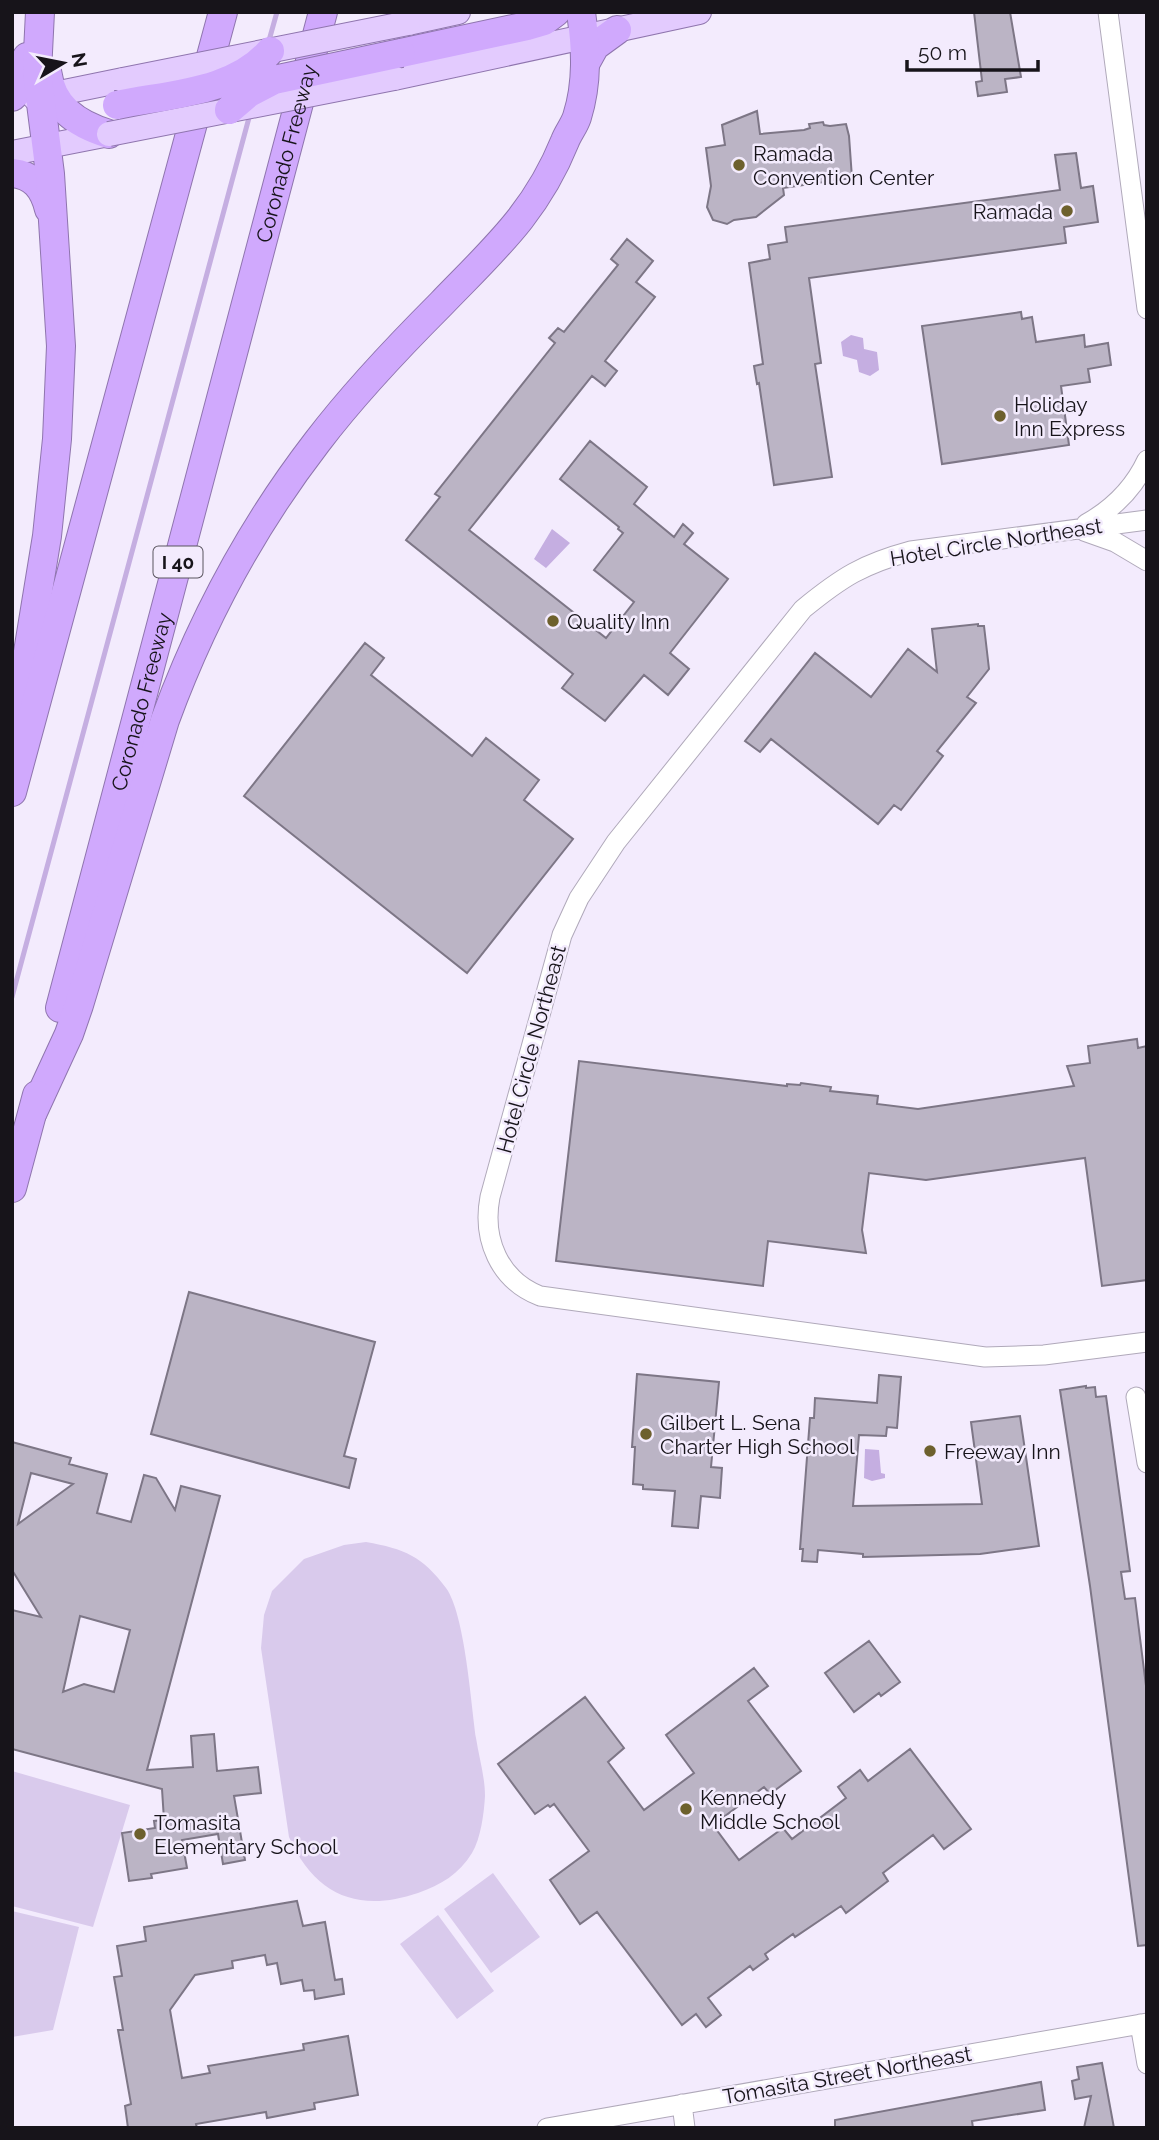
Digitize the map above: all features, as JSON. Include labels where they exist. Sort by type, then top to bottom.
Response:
[{"type":"highway","points":[[12,723],[28,652],[47,536],[57,439],[61,346],[51,217],[49,146],[26,72],[32,12]]},
{"type":"highway","points":[[32,95],[40,12]]},
{"type":"highway","points":[[32,95],[46,55],[50,12]]},
{"type":"highway","points":[[12,792],[223,12]]},
{"type":"highway","name":"Coronado Freeway","points":[[12,1188],[323,12]]},
{"type":"highway","points":[[229,110],[249,93],[274,80],[398,65],[527,26],[551,13],[580,38],[595,46],[617,30]]},
{"type":"highway","points":[[33,1112],[65,1044],[79,1005],[154,755],[178,685],[207,623],[285,485],[335,419],[389,357],[520,222],[539,196],[577,118],[580,38]]},
{"type":"highway","points":[[49,146],[58,130],[71,118],[120,92],[207,87],[230,80],[252,68],[271,51]]},
{"type":"highway","points":[[32,95],[88,127],[109,134]]},
{"type":"highway","points":[[12,173],[29,177],[36,182],[46,197],[51,217]]},
{"type":"main road","points":[[271,51],[458,12]]},
{"type":"main road","points":[[617,30],[699,12]]},
{"type":"main road","points":[[398,65],[580,38]]},
{"type":"main road","points":[[32,95],[120,92]]},
{"type":"main road","points":[[12,153],[229,110]]},
{"type":"street","points":[[1108,12],[1147,309]]},
{"type":"street","points":[[1077,529],[1102,515],[1119,501],[1134,483],[1147,460]]},
{"type":"street","name":"Hotel Circle Northeast","points":[[1147,520],[911,551],[875,561],[836,582],[803,608],[616,842],[579,898],[558,947],[490,1197],[487,1222],[491,1245],[502,1266],[523,1288],[540,1296],[985,1357],[1044,1355],[1147,1342]]},
{"type":"street","points":[[1077,529],[1115,542],[1138,553],[1147,561]]},
{"type":"street","points":[[1136,1397],[1147,1462]]},
{"type":"street","points":[[1143,2023],[1147,2064]]},
{"type":"street","name":"Tomasita Street Northeast","points":[[547,2128],[1143,2023]]},
{"type":"street","points":[[682,2104],[685,2128]]},
{"type":"shaded area","points":[[851,335],[863,338],[864,349],[877,352],[879,370],[870,376],[859,372],[857,360],[843,356],[841,342]]},
{"type":"shaded area","points":[[552,529],[570,543],[546,568],[534,559]]},
{"type":"shaded area","points":[[865,1449],[879,1450],[881,1473],[885,1474],[885,1478],[872,1481],[864,1478]]},
{"type":"shaded area","points":[[366,1542],[402,1551],[420,1561],[437,1577],[453,1601],[463,1638],[485,1796],[478,1840],[461,1867],[449,1878],[426,1890],[397,1899],[377,1901],[358,1900],[341,1895],[326,1886],[312,1873],[289,1837],[261,1648],[264,1615],[272,1591],[304,1559],[344,1545]]},
{"type":"shaded area","points":[[12,1771],[130,1805],[93,1927],[12,1906]]},
{"type":"shaded area","points":[[493,1873],[540,1937],[491,1973],[444,1909]]},
{"type":"shaded area","points":[[12,1911],[79,1927],[53,2030],[12,2037]]},
{"type":"shaded area","points":[[438,1915],[494,1991],[457,2019],[400,1944]]},
{"type":"building","points":[[974,12],[1010,12],[1021,77],[1005,79],[1007,92],[978,96],[976,82],[982,81]]},
{"type":"building","points":[[757,111],[760,134],[804,130],[810,128],[809,124],[823,122],[824,125],[830,126],[846,124],[852,178],[783,188],[784,195],[756,217],[734,220],[727,224],[713,220],[707,207],[711,186],[706,148],[725,145],[722,125]]},
{"type":"building","points":[[1076,153],[1081,188],[1093,186],[1098,222],[1064,227],[1066,243],[809,278],[821,363],[815,364],[832,477],[774,485],[759,383],[757,384],[754,366],[763,364],[749,263],[770,259],[768,245],[787,242],[785,227],[1060,190],[1055,155]]},
{"type":"building","points":[[627,239],[653,261],[636,282],[655,297],[605,361],[617,371],[605,386],[592,376],[469,530],[606,638],[634,602],[594,570],[623,533],[560,479],[590,441],[647,487],[634,504],[674,537],[683,524],[693,533],[684,544],[728,579],[670,653],[689,669],[668,695],[644,675],[605,721],[562,688],[573,674],[406,540],[440,497],[435,494],[555,343],[549,338],[558,328],[564,332],[618,265],[611,259]]},
{"type":"building","name":"Holiday Inn Express","points":[[1021,312],[1022,319],[1032,317],[1036,342],[1084,335],[1085,347],[1108,343],[1111,365],[1088,369],[1090,382],[1061,386],[1069,445],[942,464],[922,326]]},
{"type":"building","points":[[978,624],[984,626],[989,669],[967,697],[976,703],[937,751],[943,756],[901,810],[894,805],[878,824],[771,739],[760,752],[745,741],[815,653],[871,697],[908,649],[937,672],[932,629]]},
{"type":"building","points":[[365,643],[384,658],[371,675],[472,756],[486,738],[539,780],[524,800],[573,839],[467,973],[244,796]]},
{"type":"building","points":[[1137,1039],[1138,1048],[1147,1046],[1147,1280],[1102,1286],[1085,1158],[926,1180],[869,1173],[862,1230],[866,1253],[768,1241],[763,1286],[556,1261],[579,1061],[787,1086],[801,1083],[831,1087],[830,1091],[878,1096],[877,1104],[918,1109],[1074,1086],[1067,1066],[1090,1063],[1088,1046]]},
{"type":"building","points":[[189,1292],[375,1342],[344,1456],[356,1459],[349,1488],[151,1434]]},
{"type":"building","points":[[637,1374],[719,1382],[711,1467],[722,1468],[720,1498],[701,1496],[698,1528],[672,1526],[675,1491],[643,1489],[643,1485],[633,1484],[635,1447],[632,1447]]},
{"type":"building","points":[[879,1375],[901,1377],[897,1428],[887,1427],[886,1436],[859,1435],[853,1506],[982,1504],[971,1422],[1020,1416],[1039,1546],[980,1554],[863,1557],[863,1554],[818,1550],[817,1562],[802,1561],[803,1549],[800,1549],[810,1418],[814,1418],[815,1398],[877,1403]]},
{"type":"building","points":[[1095,1387],[1096,1397],[1106,1396],[1130,1571],[1121,1572],[1125,1599],[1135,1598],[1147,1694],[1147,1945],[1138,1946],[1090,1586],[1060,1390]]},
{"type":"building","points":[[12,1442],[71,1458],[69,1464],[107,1474],[97,1513],[131,1522],[144,1475],[156,1478],[175,1510],[181,1486],[220,1496],[147,1770],[193,1767],[191,1736],[214,1734],[217,1771],[258,1767],[261,1793],[234,1796],[245,1860],[223,1864],[218,1834],[182,1840],[187,1868],[151,1874],[152,1878],[129,1881],[122,1833],[155,1828],[154,1821],[164,1820],[162,1789],[12,1749],[12,1610],[41,1617],[12,1570]],"holes":[[[31,1473],[73,1484],[18,1524]],[[80,1616],[130,1630],[114,1692],[84,1684],[63,1692]]]},
{"type":"building","points":[[869,1641],[900,1682],[881,1696],[879,1693],[854,1712],[825,1673]]},
{"type":"building","points":[[754,1668],[768,1686],[748,1701],[801,1771],[770,1794],[764,1787],[713,1825],[739,1860],[783,1828],[792,1839],[846,1798],[838,1787],[860,1770],[868,1781],[910,1749],[971,1829],[944,1849],[933,1835],[883,1873],[888,1881],[846,1913],[841,1906],[795,1937],[793,1934],[765,1954],[768,1959],[753,1970],[750,1966],[708,1998],[721,2015],[706,2027],[696,2014],[682,2025],[597,1912],[580,1924],[550,1880],[589,1851],[554,1804],[535,1814],[498,1764],[585,1697],[624,1748],[608,1762],[644,1810],[694,1773],[666,1735]]},
{"type":"building","points":[[297,1901],[303,1926],[325,1922],[335,1980],[342,1979],[344,1994],[315,1999],[314,1990],[304,1991],[302,1980],[281,1984],[277,1963],[267,1965],[265,1955],[232,1961],[233,1968],[195,1975],[170,2010],[182,2078],[210,2073],[208,2066],[304,2050],[303,2044],[348,2036],[358,2095],[314,2103],[315,2109],[267,2118],[266,2112],[196,2124],[197,2128],[128,2128],[125,2106],[131,2104],[118,2030],[123,2030],[114,1977],[122,1976],[117,1946],[146,1941],[144,1927]]},
{"type":"building","points":[[1102,2063],[1114,2128],[1084,2128],[1091,2096],[1075,2099],[1072,2081],[1079,2079],[1077,2067]]},
{"type":"building","points":[[1041,2082],[1045,2110],[972,2121],[973,2128],[835,2128],[835,2120]]},
{"type":"waterway","points":[[268,44],[277,12]]},
{"type":"waterway","points":[[12,997],[250,114]]},
{"type":"place","name":"Ramada Convention Center","points":[[739,165]]},
{"type":"place","name":"Ramada","points":[[1067,211]]},
{"type":"place","name":"Holiday Inn Express","points":[[1000,416]]},
{"type":"place","name":"Quality Inn","points":[[553,621]]},
{"type":"place","name":"Gilbert L. Sena Charter High School","points":[[646,1434]]},
{"type":"place","name":"Freeway Inn","points":[[930,1451]]},
{"type":"place","name":"Kennedy Middle School","points":[[686,1809]]},
{"type":"place","name":"Tomasita Elementary School","points":[[140,1834]]}]
